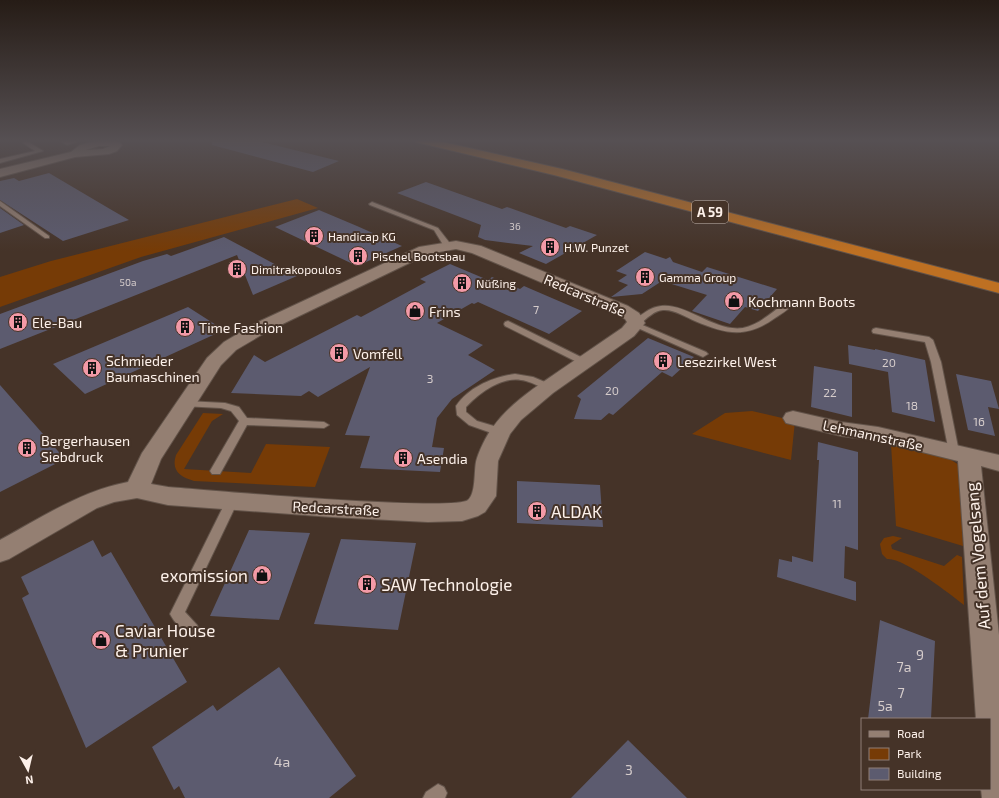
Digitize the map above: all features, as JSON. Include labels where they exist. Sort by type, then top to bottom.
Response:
[{"type":"highway","name":"A 59","points":[[577,177],[999,288]]},
{"type":"highway","name":"A 59","points":[[602,177],[999,276]]},
{"type":"street","name":"Redcarstraße","points":[[0,552],[89,502],[111,494],[138,489],[168,496],[232,501],[428,513],[462,512],[477,506],[484,496],[487,462],[500,432],[514,415],[584,362],[628,332],[635,324],[633,316],[499,258],[466,246],[448,246],[424,250],[262,327],[242,338],[226,350],[214,362],[150,458],[138,489]]},
{"type":"street","name":"Lehmannstraße","points":[[793,418],[841,429],[878,434],[999,463]]},
{"type":"street","name":"Auf dem Vogelsang","points":[[961,454],[995,709],[999,798]]},
{"type":"lane","points":[[0,203],[47,237]]},
{"type":"lane","points":[[372,204],[436,229],[448,246]]},
{"type":"lane","points":[[703,354],[635,324],[649,313],[659,307],[663,307],[729,330],[746,330],[754,327],[788,305]]},
{"type":"lane","points":[[508,324],[584,362]]},
{"type":"lane","points":[[876,330],[929,340],[961,454]]},
{"type":"lane","points":[[500,432],[473,423],[461,413],[461,406],[466,400],[495,381],[513,377],[525,377],[550,387]]},
{"type":"lane","points":[[186,404],[221,405],[235,409],[244,421]]},
{"type":"lane","points":[[244,421],[324,425]]},
{"type":"lane","points":[[216,471],[244,421]]},
{"type":"lane","points":[[192,629],[177,614],[232,501]]},
{"type":"green space","points":[[297,199],[318,208],[141,257],[0,307],[0,277],[51,261]]},
{"type":"green space","points":[[752,411],[795,421],[791,460],[692,434],[725,413]]},
{"type":"green space","points":[[203,413],[223,414],[212,421],[184,469],[251,473],[266,444],[330,447],[315,487],[194,481],[185,478],[176,469],[176,455]]},
{"type":"green space","points":[[891,444],[948,458],[959,465],[963,546],[896,526]]},
{"type":"green space","points":[[893,536],[902,538],[891,545],[892,549],[944,566],[957,555],[962,557],[964,605],[915,570],[894,560],[887,559],[882,554],[880,544],[884,538]]},
{"type":"building","points":[[33,177],[56,177],[129,220],[63,241],[0,200],[0,181],[14,178],[19,181]]},
{"type":"building","points":[[426,182],[502,209],[507,207],[566,228],[570,226],[597,235],[546,264],[519,253],[533,246],[485,240],[478,237],[481,225],[397,193]]},
{"type":"building","points":[[0,208],[24,225],[0,233]]},
{"type":"building","points":[[319,210],[402,246],[357,266],[275,227]]},
{"type":"building","points":[[224,237],[297,276],[253,295],[237,255],[0,349],[0,314],[143,261],[167,254],[171,256]]},
{"type":"building","points":[[645,252],[666,259],[670,257],[673,262],[702,272],[707,267],[777,289],[758,311],[745,307],[730,324],[692,311],[707,295],[662,281],[642,294],[611,297],[628,285],[618,281],[627,275],[616,271]]},
{"type":"building","points":[[450,264],[488,280],[492,277],[520,289],[524,286],[582,311],[549,334],[478,302],[474,304],[472,303],[437,323],[483,345],[468,355],[495,370],[452,399],[437,418],[432,447],[444,448],[440,472],[360,468],[370,436],[345,435],[370,367],[318,397],[309,391],[301,396],[231,393],[254,355],[265,362],[357,315],[361,317],[426,282],[420,279]]},
{"type":"building","points":[[188,307],[224,330],[85,394],[53,364]]},
{"type":"building","points":[[648,338],[694,357],[672,377],[662,372],[613,415],[609,413],[601,420],[574,419],[581,399],[577,396]]},
{"type":"building","points":[[848,345],[875,349],[925,360],[935,422],[892,412],[888,372],[849,364]]},
{"type":"building","points":[[814,366],[852,373],[852,417],[811,407]]},
{"type":"building","points":[[956,374],[991,381],[999,409],[988,407],[995,436],[968,430]]},
{"type":"building","name":"Bergerhausen Siebdruck","points":[[0,385],[65,459],[0,492]]},
{"type":"building","points":[[818,442],[858,452],[858,550],[845,546],[844,578],[856,582],[856,601],[777,577],[779,559],[792,562],[792,556],[813,562],[819,460],[817,460]]},
{"type":"building","points":[[517,481],[600,485],[603,527],[517,523]]},
{"type":"building","name":"exomission","points":[[249,530],[310,533],[279,620],[210,616]]},
{"type":"building","name":"SAW Technologie","points":[[341,539],[416,543],[398,630],[314,624]]},
{"type":"building","name":"Caviar House & Prunier","points":[[93,540],[102,557],[111,552],[187,682],[86,748],[22,598],[29,594],[21,577]]},
{"type":"building","points":[[880,620],[935,641],[931,718],[868,718]]},
{"type":"building","points":[[279,667],[356,776],[329,798],[185,798],[179,786],[174,790],[152,747],[213,705],[217,711]]},
{"type":"building","points":[[628,740],[687,798],[571,798]]},
{"type":"place","name":"Handicap KG","points":[[314,236]]},
{"type":"place","name":"H.W. Punzet","points":[[550,247]]},
{"type":"place","name":"Pischel Bootsbau","points":[[358,256]]},
{"type":"place","name":"Dimitrakopoulos","points":[[237,269]]},
{"type":"place","name":"Gamma Group","points":[[645,277]]},
{"type":"place","name":"Nüßing","points":[[462,283]]},
{"type":"place","name":"Kochmann Boots","points":[[734,301]]},
{"type":"place","name":"Frins","points":[[415,311]]},
{"type":"place","name":"Ele-Bau","points":[[18,322]]},
{"type":"place","name":"Time Fashion","points":[[185,327]]},
{"type":"place","name":"Vomfell","points":[[339,353]]},
{"type":"place","name":"Lesezirkel West","points":[[663,361]]},
{"type":"place","name":"Schmieder Baumaschinen","points":[[92,368]]},
{"type":"place","name":"Bergerhausen Siebdruck","points":[[27,448]]},
{"type":"place","name":"Asendia","points":[[403,458]]},
{"type":"place","name":"ALDAK","points":[[537,511]]},
{"type":"place","name":"exomission","points":[[262,575]]},
{"type":"place","name":"SAW Technologie","points":[[367,584]]},
{"type":"place","name":"Caviar House & Prunier","points":[[101,640]]}]
